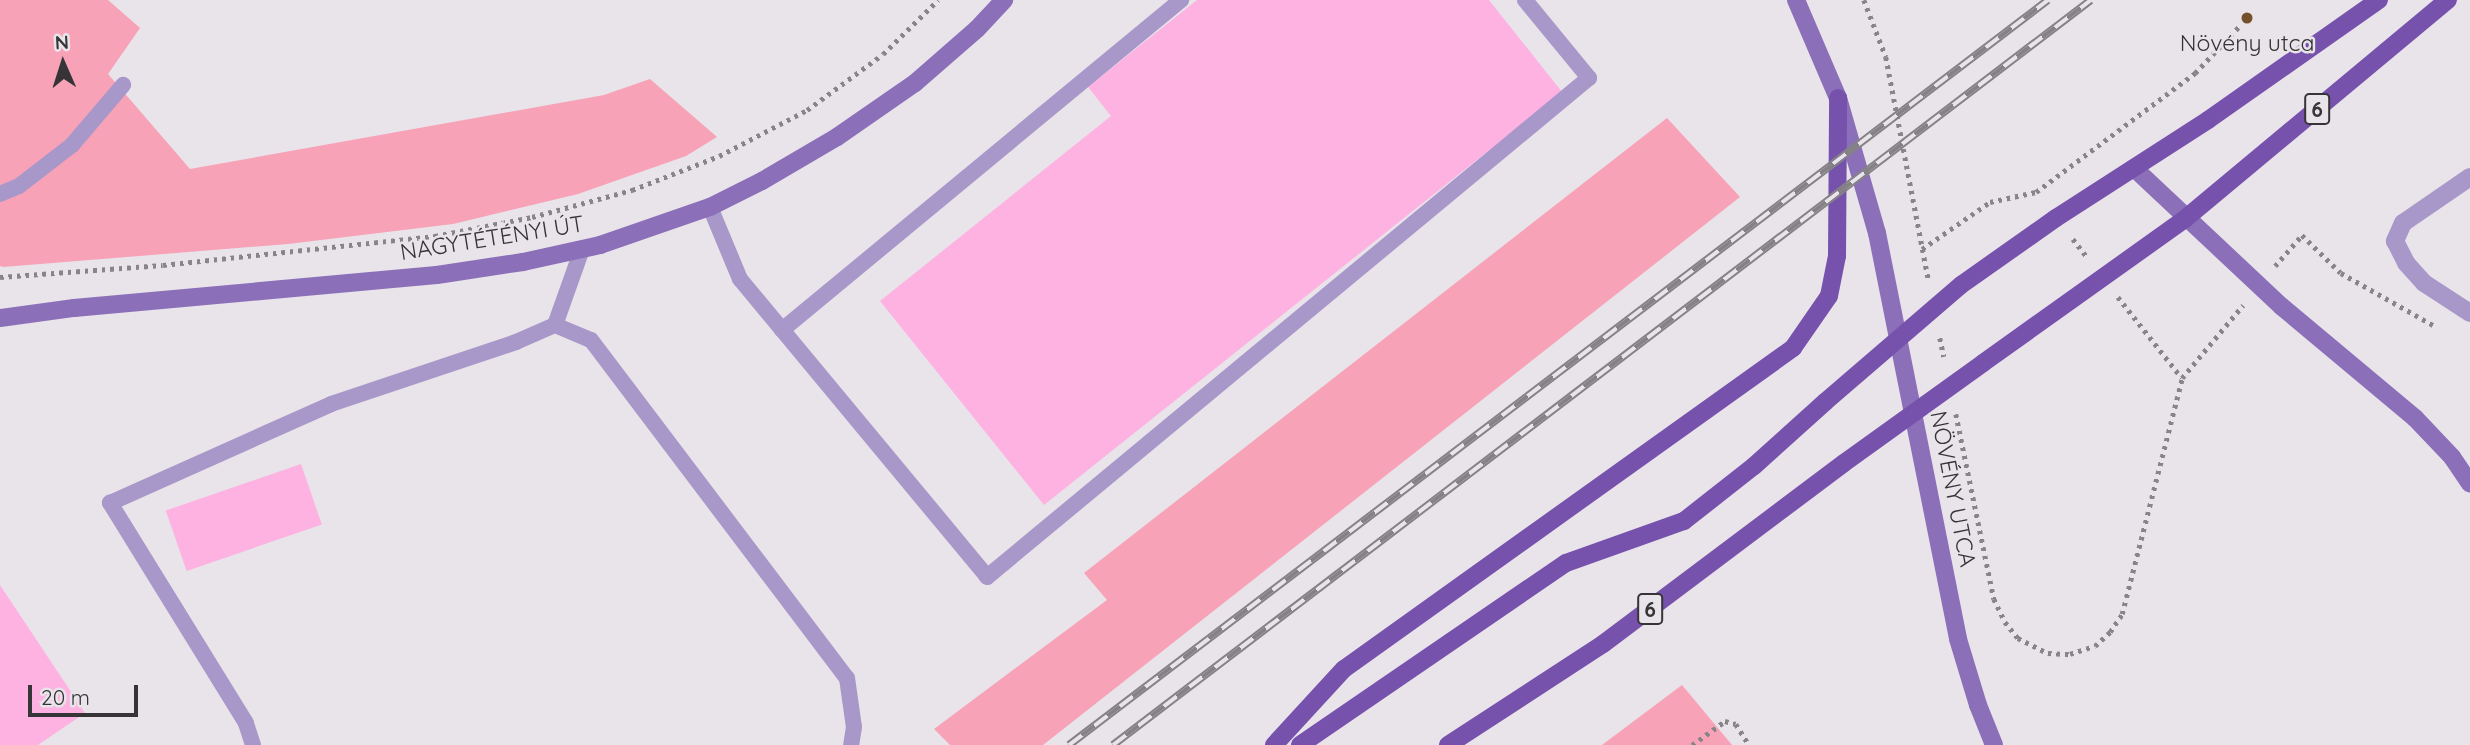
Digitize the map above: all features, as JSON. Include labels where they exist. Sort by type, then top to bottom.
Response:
[{"type":"main road","name":"NAGYTÉTÉNYI ÚT","points":[[0,318],[74,308],[438,275],[523,262],[583,249],[710,207],[762,181],[837,137],[915,83],[977,29],[1004,0]]},
{"type":"main road","name":"NÖVÉNY UTCA","points":[[1796,0],[1838,98],[1877,233],[1958,639],[1978,705],[1994,745]]},
{"type":"main road","name":"6","points":[[1300,745],[1566,563],[1684,521],[1754,466],[1961,285],[2056,218],[2208,120],[2379,0]]},
{"type":"main road","name":"6","points":[[1448,745],[1603,644],[1844,463],[2186,218],[2448,0]]},
{"type":"main road","points":[[1274,745],[1343,669],[1793,348],[1829,296],[1837,256],[1838,98]]},
{"type":"main road","points":[[2134,168],[2259,285],[2415,418],[2452,457],[2470,484]]},
{"type":"street","points":[[2470,177],[2403,223],[2395,241],[2406,263],[2424,282],[2470,313]]},
{"type":"lane","points":[[782,330],[1181,0]]},
{"type":"lane","points":[[710,207],[740,279],[987,576],[1589,78],[1525,0]]},
{"type":"lane","points":[[0,194],[19,186],[72,145],[123,85]]},
{"type":"lane","points":[[555,325],[583,249]]},
{"type":"lane","points":[[253,745],[246,723],[110,503],[331,404],[516,342],[555,325],[591,340],[847,678],[854,727],[850,745]]},
{"type":"path","points":[[0,277],[163,265],[435,236],[533,217],[632,190],[719,156],[807,110],[883,54],[938,0]]},
{"type":"path","points":[[1864,0],[1886,57],[1930,289]]},
{"type":"path","points":[[1922,248],[1990,202],[2036,192],[2195,73],[2248,18]]},
{"type":"path","points":[[1955,410],[1994,599],[2004,622],[2018,638],[2048,653],[2070,654],[2095,646],[2110,632],[2122,614],[2182,378],[2302,235],[2341,273],[2435,326]]},
{"type":"path","points":[[1939,329],[1947,370]]},
{"type":"path","points":[[1692,745],[1725,721],[1736,724],[1749,745]]},
{"type":"shaded area","points":[[0,0],[108,0],[140,28],[108,74],[190,169],[604,95],[650,79],[717,137],[686,156],[578,194],[453,224],[288,244],[3,267],[0,266]]},
{"type":"shaded area","points":[[1667,118],[1740,197],[1043,745],[950,745],[934,729],[1107,600],[1084,573]]},
{"type":"shaded area","points":[[1682,685],[1732,745],[1602,745]]},
{"type":"building","points":[[1197,0],[1489,0],[1562,92],[1044,505],[880,301],[1111,116],[1088,87]]},
{"type":"building","points":[[301,464],[322,525],[187,571],[166,511]]},
{"type":"building","points":[[0,585],[85,713],[38,745],[0,745]]},
{"type":"railway","points":[[1069,745],[2048,0]]},
{"type":"railway","points":[[1113,745],[2091,0]]},
{"type":"place","name":"Növény utca","points":[[2247,18]]}]
